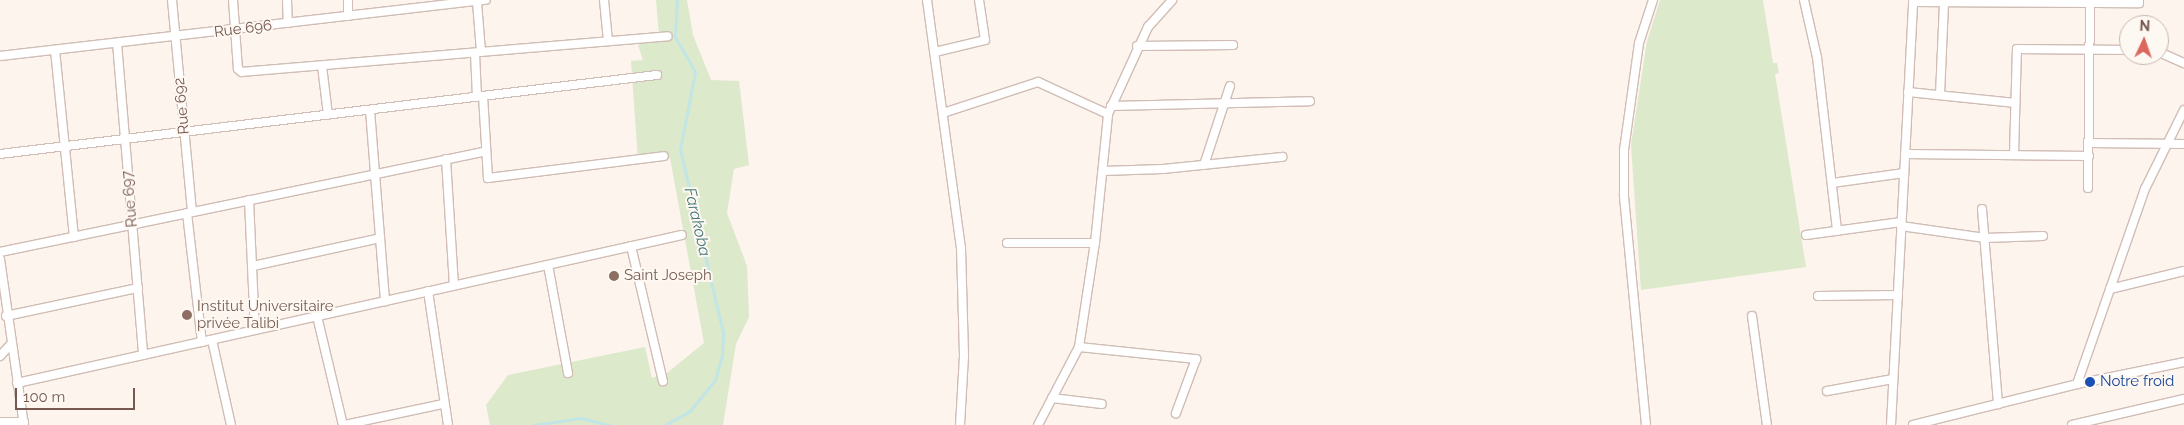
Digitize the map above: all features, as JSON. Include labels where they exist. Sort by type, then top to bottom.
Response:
[{"type":"street","name":"Rue 692","points":[[172,0],[189,213],[202,342]]},
{"type":"street","points":[[233,0],[238,69],[242,72],[667,36]]},
{"type":"street","points":[[288,0],[288,23]]},
{"type":"street","points":[[348,0],[348,16]]},
{"type":"street","name":"Rue 696","points":[[0,56],[486,0]]},
{"type":"street","points":[[604,0],[608,41]]},
{"type":"street","points":[[927,0],[961,248],[964,356],[960,425]]},
{"type":"street","points":[[935,52],[985,40],[979,0]]},
{"type":"street","points":[[1038,425],[1079,347],[1095,243],[1110,110],[1148,27],[1172,0]]},
{"type":"street","points":[[1646,425],[1624,195],[1624,150],[1639,42],[1653,0]]},
{"type":"street","points":[[1804,0],[1817,57],[1837,231]]},
{"type":"street","points":[[1891,425],[1913,1],[2090,1],[2139,3],[2139,0]]},
{"type":"street","points":[[2088,188],[2090,1]]},
{"type":"street","points":[[477,2],[480,96],[488,178],[664,156]]},
{"type":"street","points":[[1940,95],[1944,2]]},
{"type":"street","name":"Rue 697","points":[[117,43],[143,355]]},
{"type":"street","points":[[1138,46],[1233,45]]},
{"type":"street","points":[[55,50],[74,237]]},
{"type":"street","points":[[2014,155],[2016,50],[2119,50]]},
{"type":"street","points":[[2169,56],[2184,63]]},
{"type":"street","points":[[322,66],[328,115]]},
{"type":"street","points":[[0,154],[657,75]]},
{"type":"street","points":[[943,113],[1038,82],[1110,110],[1310,101]]},
{"type":"street","points":[[1204,165],[1230,86]]},
{"type":"street","points":[[1908,92],[2015,103]]},
{"type":"street","points":[[370,110],[385,301]]},
{"type":"street","points":[[2077,384],[2145,189],[2184,110]]},
{"type":"street","points":[[2089,143],[2184,144]]},
{"type":"street","points":[[0,252],[486,151]]},
{"type":"street","points":[[1905,154],[2088,156]]},
{"type":"street","points":[[1103,171],[1282,158]]},
{"type":"street","points":[[446,159],[454,285]]},
{"type":"street","points":[[1832,183],[1904,173]]},
{"type":"street","points":[[249,200],[255,330]]},
{"type":"street","points":[[1982,209],[1998,404]]},
{"type":"street","points":[[1806,235],[1901,224],[1985,238],[2043,236]]},
{"type":"street","points":[[17,383],[682,235]]},
{"type":"street","points":[[253,266],[380,238]]},
{"type":"street","points":[[1007,243],[1095,243]]},
{"type":"street","points":[[631,246],[663,381]]},
{"type":"street","points":[[0,259],[6,316],[24,424],[0,422]]},
{"type":"street","points":[[548,265],[568,374]]},
{"type":"street","points":[[2110,289],[2184,271]]},
{"type":"street","points":[[6,316],[138,288]]},
{"type":"street","points":[[428,291],[443,404],[448,425]]},
{"type":"street","points":[[1818,296],[1898,295]]},
{"type":"street","points":[[317,316],[344,425],[443,404]]},
{"type":"street","points":[[1752,316],[1767,425]]},
{"type":"street","points":[[0,335],[9,335]]},
{"type":"street","points":[[212,340],[231,425]]},
{"type":"street","points":[[0,356],[11,344]]},
{"type":"street","points":[[1079,347],[1196,359],[1176,413]]},
{"type":"street","points":[[1913,425],[2077,384],[2184,362]]},
{"type":"street","points":[[1827,391],[1894,379]]},
{"type":"street","points":[[1052,398],[1102,404]]},
{"type":"street","points":[[2072,425],[2184,398]]},
{"type":"street","points":[[2105,416],[2106,425]]},
{"type":"green space","points":[[656,0],[687,0],[693,35],[711,80],[739,81],[749,165],[734,169],[727,213],[747,266],[749,317],[736,344],[723,425],[490,425],[486,405],[508,375],[645,347],[652,378],[667,373],[704,343],[670,158],[638,161],[631,61],[643,60],[638,45],[659,36]]},
{"type":"green space","points":[[1660,0],[1763,0],[1773,63],[1777,63],[1779,73],[1775,74],[1806,267],[1641,290],[1631,145],[1647,41]]},
{"type":"waterway","name":"Farakoba","points":[[665,425],[690,411],[715,380],[722,355],[723,333],[680,150],[695,72],[675,37],[677,0]]},
{"type":"waterway","name":"Farakoba","points":[[534,425],[581,418],[610,425]]},
{"type":"place","name":"Saint Joseph","points":[[614,276]]},
{"type":"place","name":"Institut Universitaire privée Talibi","points":[[187,315]]},
{"type":"place","name":"Notre froid","points":[[2090,382]]}]
